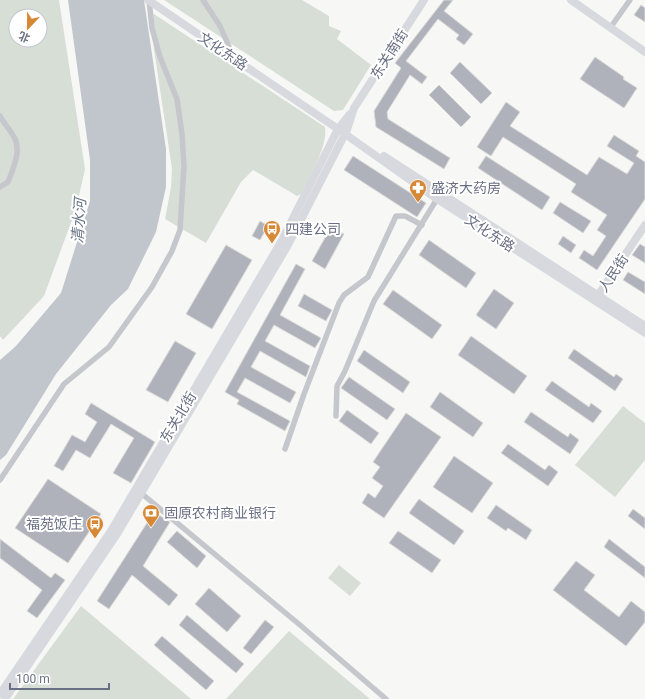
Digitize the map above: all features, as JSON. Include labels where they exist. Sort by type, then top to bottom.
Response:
[{"type":"main road","name":"东关南街","points":[[343,131],[354,108],[424,0]]},
{"type":"main road","points":[[571,0],[645,52]]},
{"type":"main road","name":"文化东路","points":[[150,2],[596,298],[645,333]]},
{"type":"main road","name":"文化东路","points":[[343,131],[437,199],[596,298],[645,326]]},
{"type":"main road","name":"东关北街","points":[[5,699],[117,534],[141,494],[288,245],[343,131]]},
{"type":"main road","name":"东关北街","points":[[0,694],[115,525],[281,242],[343,131]]},
{"type":"main road","name":"人民街","points":[[596,298],[645,225]]},
{"type":"street","points":[[203,0],[220,26],[234,58]]},
{"type":"street","points":[[610,28],[630,0]]},
{"type":"street","points":[[0,480],[64,384],[109,347],[144,300],[172,251],[180,230],[184,166],[182,134],[177,98],[160,57],[152,28],[150,2]]},
{"type":"street","points":[[0,116],[15,138],[17,153],[14,168],[8,182],[0,187]]},
{"type":"street","points":[[336,416],[337,386],[345,371],[374,301],[437,199]]},
{"type":"street","points":[[285,449],[338,303],[344,295],[368,277],[396,216],[405,216],[422,225]]},
{"type":"street","points":[[141,494],[300,625],[386,699]]},
{"type":"shaded area","points":[[0,0],[59,0],[85,169],[76,209],[44,296],[3,340],[0,336]]},
{"type":"shaded area","points":[[68,0],[144,0],[166,149],[166,187],[156,232],[128,289],[111,305],[56,374],[6,455],[0,460],[0,360],[16,346],[61,293],[90,201],[90,160]]},
{"type":"shaded area","points":[[164,0],[302,0],[329,16],[329,26],[341,31],[337,39],[371,65],[343,110],[334,111]]},
{"type":"shaded area","points":[[148,10],[325,127],[324,143],[321,152],[301,194],[297,196],[253,170],[241,182],[206,243],[165,219],[171,187],[172,169]]},
{"type":"shaded area","points":[[623,406],[645,423],[645,460],[615,497],[575,465]]},
{"type":"shaded area","points":[[339,565],[361,583],[350,596],[328,578]]},
{"type":"shaded area","points":[[81,606],[191,699],[13,699]]},
{"type":"shaded area","points":[[289,631],[370,699],[226,699]]},
{"type":"building","points":[[444,0],[453,0],[444,11],[473,34],[464,45],[456,39],[459,35],[438,19],[406,61],[427,77],[422,84],[410,75],[387,112],[388,119],[450,158],[444,169],[376,127],[374,111],[401,68],[395,63]]},
{"type":"building","points":[[641,5],[645,8],[645,22],[634,15]]},
{"type":"building","points":[[595,57],[637,88],[624,108],[580,79]]},
{"type":"building","points":[[460,62],[492,93],[481,104],[450,73]]},
{"type":"building","points":[[439,85],[471,117],[461,127],[429,95]]},
{"type":"building","points":[[506,102],[520,112],[510,126],[587,175],[599,157],[627,174],[634,163],[607,146],[614,135],[639,151],[636,156],[645,162],[645,199],[597,270],[579,258],[584,250],[593,256],[606,236],[597,230],[607,215],[571,192],[576,184],[503,137],[491,156],[477,147]]},
{"type":"building","points":[[353,156],[426,203],[417,217],[344,170]]},
{"type":"building","points":[[486,156],[550,197],[542,210],[478,168]]},
{"type":"building","points":[[560,202],[591,221],[583,233],[553,213]]},
{"type":"building","points":[[260,221],[268,226],[260,240],[252,236]]},
{"type":"building","points":[[331,227],[344,234],[325,269],[312,261]]},
{"type":"building","points":[[563,236],[576,245],[571,253],[558,244]]},
{"type":"building","points":[[429,240],[476,273],[466,288],[419,255]]},
{"type":"building","points":[[640,244],[645,247],[645,263],[632,255]]},
{"type":"building","points":[[226,245],[252,260],[212,329],[186,314]]},
{"type":"building","points":[[296,264],[305,269],[280,315],[321,338],[315,348],[274,325],[265,341],[310,366],[306,377],[260,351],[251,367],[296,392],[290,403],[245,378],[237,392],[290,421],[285,431],[237,404],[239,400],[225,392]]},
{"type":"building","points":[[628,272],[645,282],[645,294],[623,280]]},
{"type":"building","points":[[494,289],[514,303],[496,329],[476,315]]},
{"type":"building","points":[[393,290],[442,325],[432,339],[383,304]]},
{"type":"building","points":[[304,294],[332,310],[326,321],[298,306]]},
{"type":"building","points":[[471,336],[527,376],[514,394],[458,355]]},
{"type":"building","points":[[175,341],[196,353],[168,402],[146,390]]},
{"type":"building","points":[[574,349],[614,377],[616,374],[623,379],[615,391],[568,358]]},
{"type":"building","points":[[364,350],[410,382],[403,393],[357,361]]},
{"type":"building","points":[[349,377],[395,409],[387,420],[341,388]]},
{"type":"building","points":[[552,381],[589,407],[591,403],[602,411],[593,423],[545,390]]},
{"type":"building","points":[[440,392],[483,423],[473,437],[430,407]]},
{"type":"building","points":[[91,403],[155,442],[131,483],[113,473],[134,438],[111,424],[90,458],[76,450],[63,471],[54,466],[72,435],[85,442],[97,422],[85,414]]},
{"type":"building","points":[[347,410],[379,433],[371,444],[339,421]]},
{"type":"building","points":[[531,412],[568,437],[570,433],[579,440],[570,454],[524,422]]},
{"type":"building","points":[[406,413],[441,437],[384,518],[362,503],[368,493],[375,498],[383,486],[372,478],[380,467],[373,462]]},
{"type":"building","points":[[508,444],[545,470],[549,465],[558,472],[548,486],[501,453]]},
{"type":"building","points":[[454,456],[493,483],[472,513],[433,487]]},
{"type":"building","points":[[48,479],[101,514],[68,563],[15,528]]},
{"type":"building","points":[[419,499],[464,531],[454,545],[409,513]]},
{"type":"building","points":[[496,505],[532,530],[526,540],[508,528],[506,531],[487,518]]},
{"type":"building","points":[[633,509],[645,518],[645,529],[628,516]]},
{"type":"building","points":[[154,512],[170,522],[143,566],[178,595],[169,606],[132,575],[109,609],[97,601]]},
{"type":"building","points":[[177,531],[206,556],[197,568],[167,542]]},
{"type":"building","points":[[398,531],[441,560],[432,573],[389,543]]},
{"type":"building","points":[[0,539],[51,578],[55,573],[65,580],[37,618],[27,611],[42,590],[0,558]]},
{"type":"building","points":[[609,539],[645,567],[645,578],[604,547]]},
{"type":"building","points":[[576,561],[595,575],[584,590],[619,617],[631,601],[645,612],[645,622],[626,646],[553,590]]},
{"type":"building","points":[[209,588],[241,616],[227,632],[195,604]]},
{"type":"building","points":[[187,615],[244,664],[236,673],[179,625]]},
{"type":"building","points":[[265,620],[274,627],[251,654],[243,648]]},
{"type":"building","points":[[162,636],[214,681],[206,690],[154,645]]},
{"type":"place","name":"盛济大药房","points":[[418,203]]},
{"type":"place","name":"四建公司","points":[[272,244]]},
{"type":"place","name":"固原农村商业银行","points":[[151,528]]},
{"type":"place","name":"福苑饭庄","points":[[95,539]]},
{"type":"water label","name":"清水河","points":[[79,221]]}]
